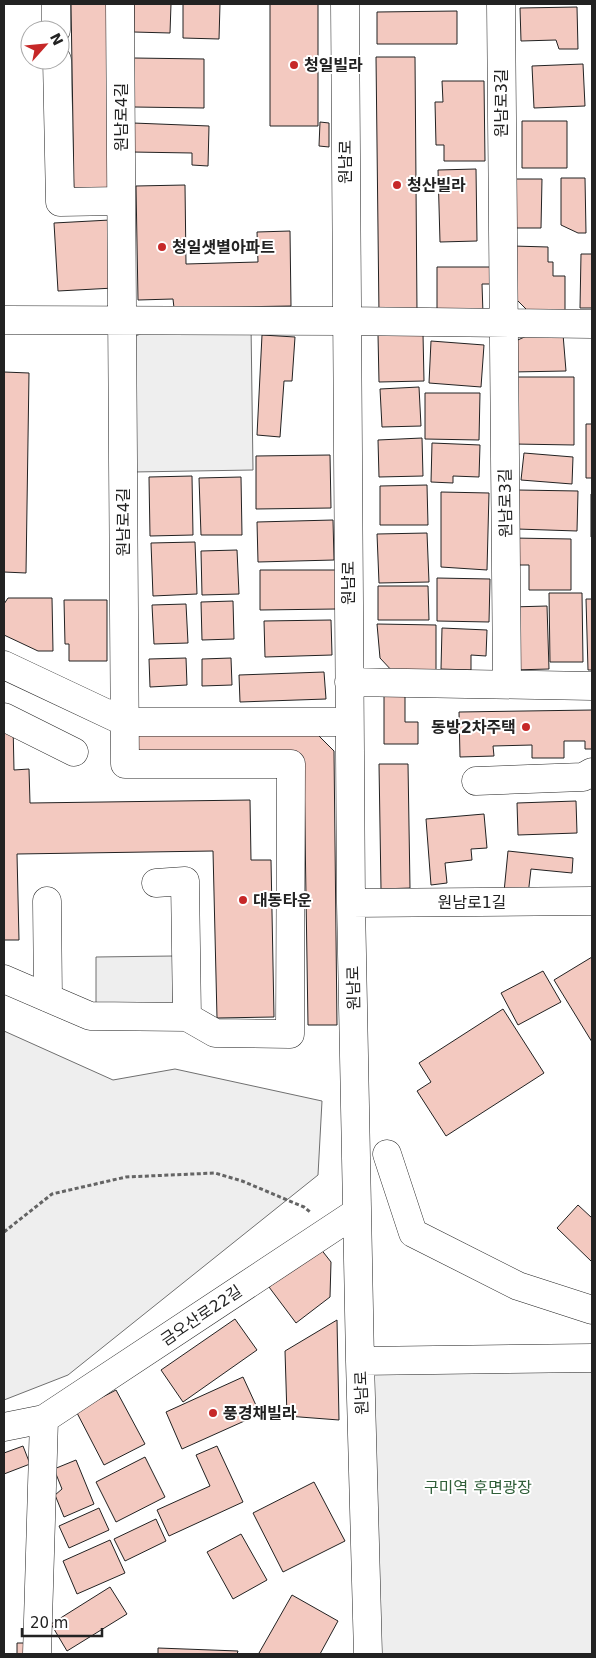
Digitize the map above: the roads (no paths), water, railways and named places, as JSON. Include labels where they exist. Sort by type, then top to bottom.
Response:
[{"type":"street","points":[[56,4],[56,20]]},
{"type":"street","name":"원남로4길","points":[[120,4],[125,764],[291,764],[290,1034],[215,1033],[187,1017]]},
{"type":"street","name":"원남로","points":[[344,4],[351,903],[368,1654]]},
{"type":"street","name":"원남로3길","points":[[500,4],[507,684]]},
{"type":"street","points":[[57,70],[60,202],[121,201]]},
{"type":"street","points":[[4,320],[592,324]]},
{"type":"street","points":[[4,665],[125,722],[349,722]]},
{"type":"street","points":[[349,682],[592,686]]},
{"type":"street","points":[[4,717],[74,752]]},
{"type":"street","points":[[476,781],[583,778],[592,772]]},
{"type":"street","points":[[4,979],[90,1016],[187,1017],[185,881],[156,882]]},
{"type":"street","points":[[46,901],[48,998]]},
{"type":"street","name":"원남로1길","points":[[351,903],[592,902]]},
{"type":"street","points":[[387,1154],[413,1233],[518,1286],[592,1310]]},
{"type":"street","name":"금오산로22길","points":[[4,1427],[44,1419],[357,1212]]},
{"type":"street","points":[[360,1361],[592,1358]]},
{"type":"street","points":[[38,1654],[44,1419]]},
{"type":"place","name":"청일빌라","points":[[294,65]]},
{"type":"place","name":"청산빌라","points":[[397,185]]},
{"type":"place","name":"청일샛별아파트","points":[[162,247]]},
{"type":"place","name":"동방2차주택","points":[[526,727]]},
{"type":"place","name":"대동타운","points":[[243,900]]},
{"type":"place","name":"풍경채빌라","points":[[213,1413]]},
{"type":"park label","name":"구미역 후면광장","points":[[478,1487]]}]
